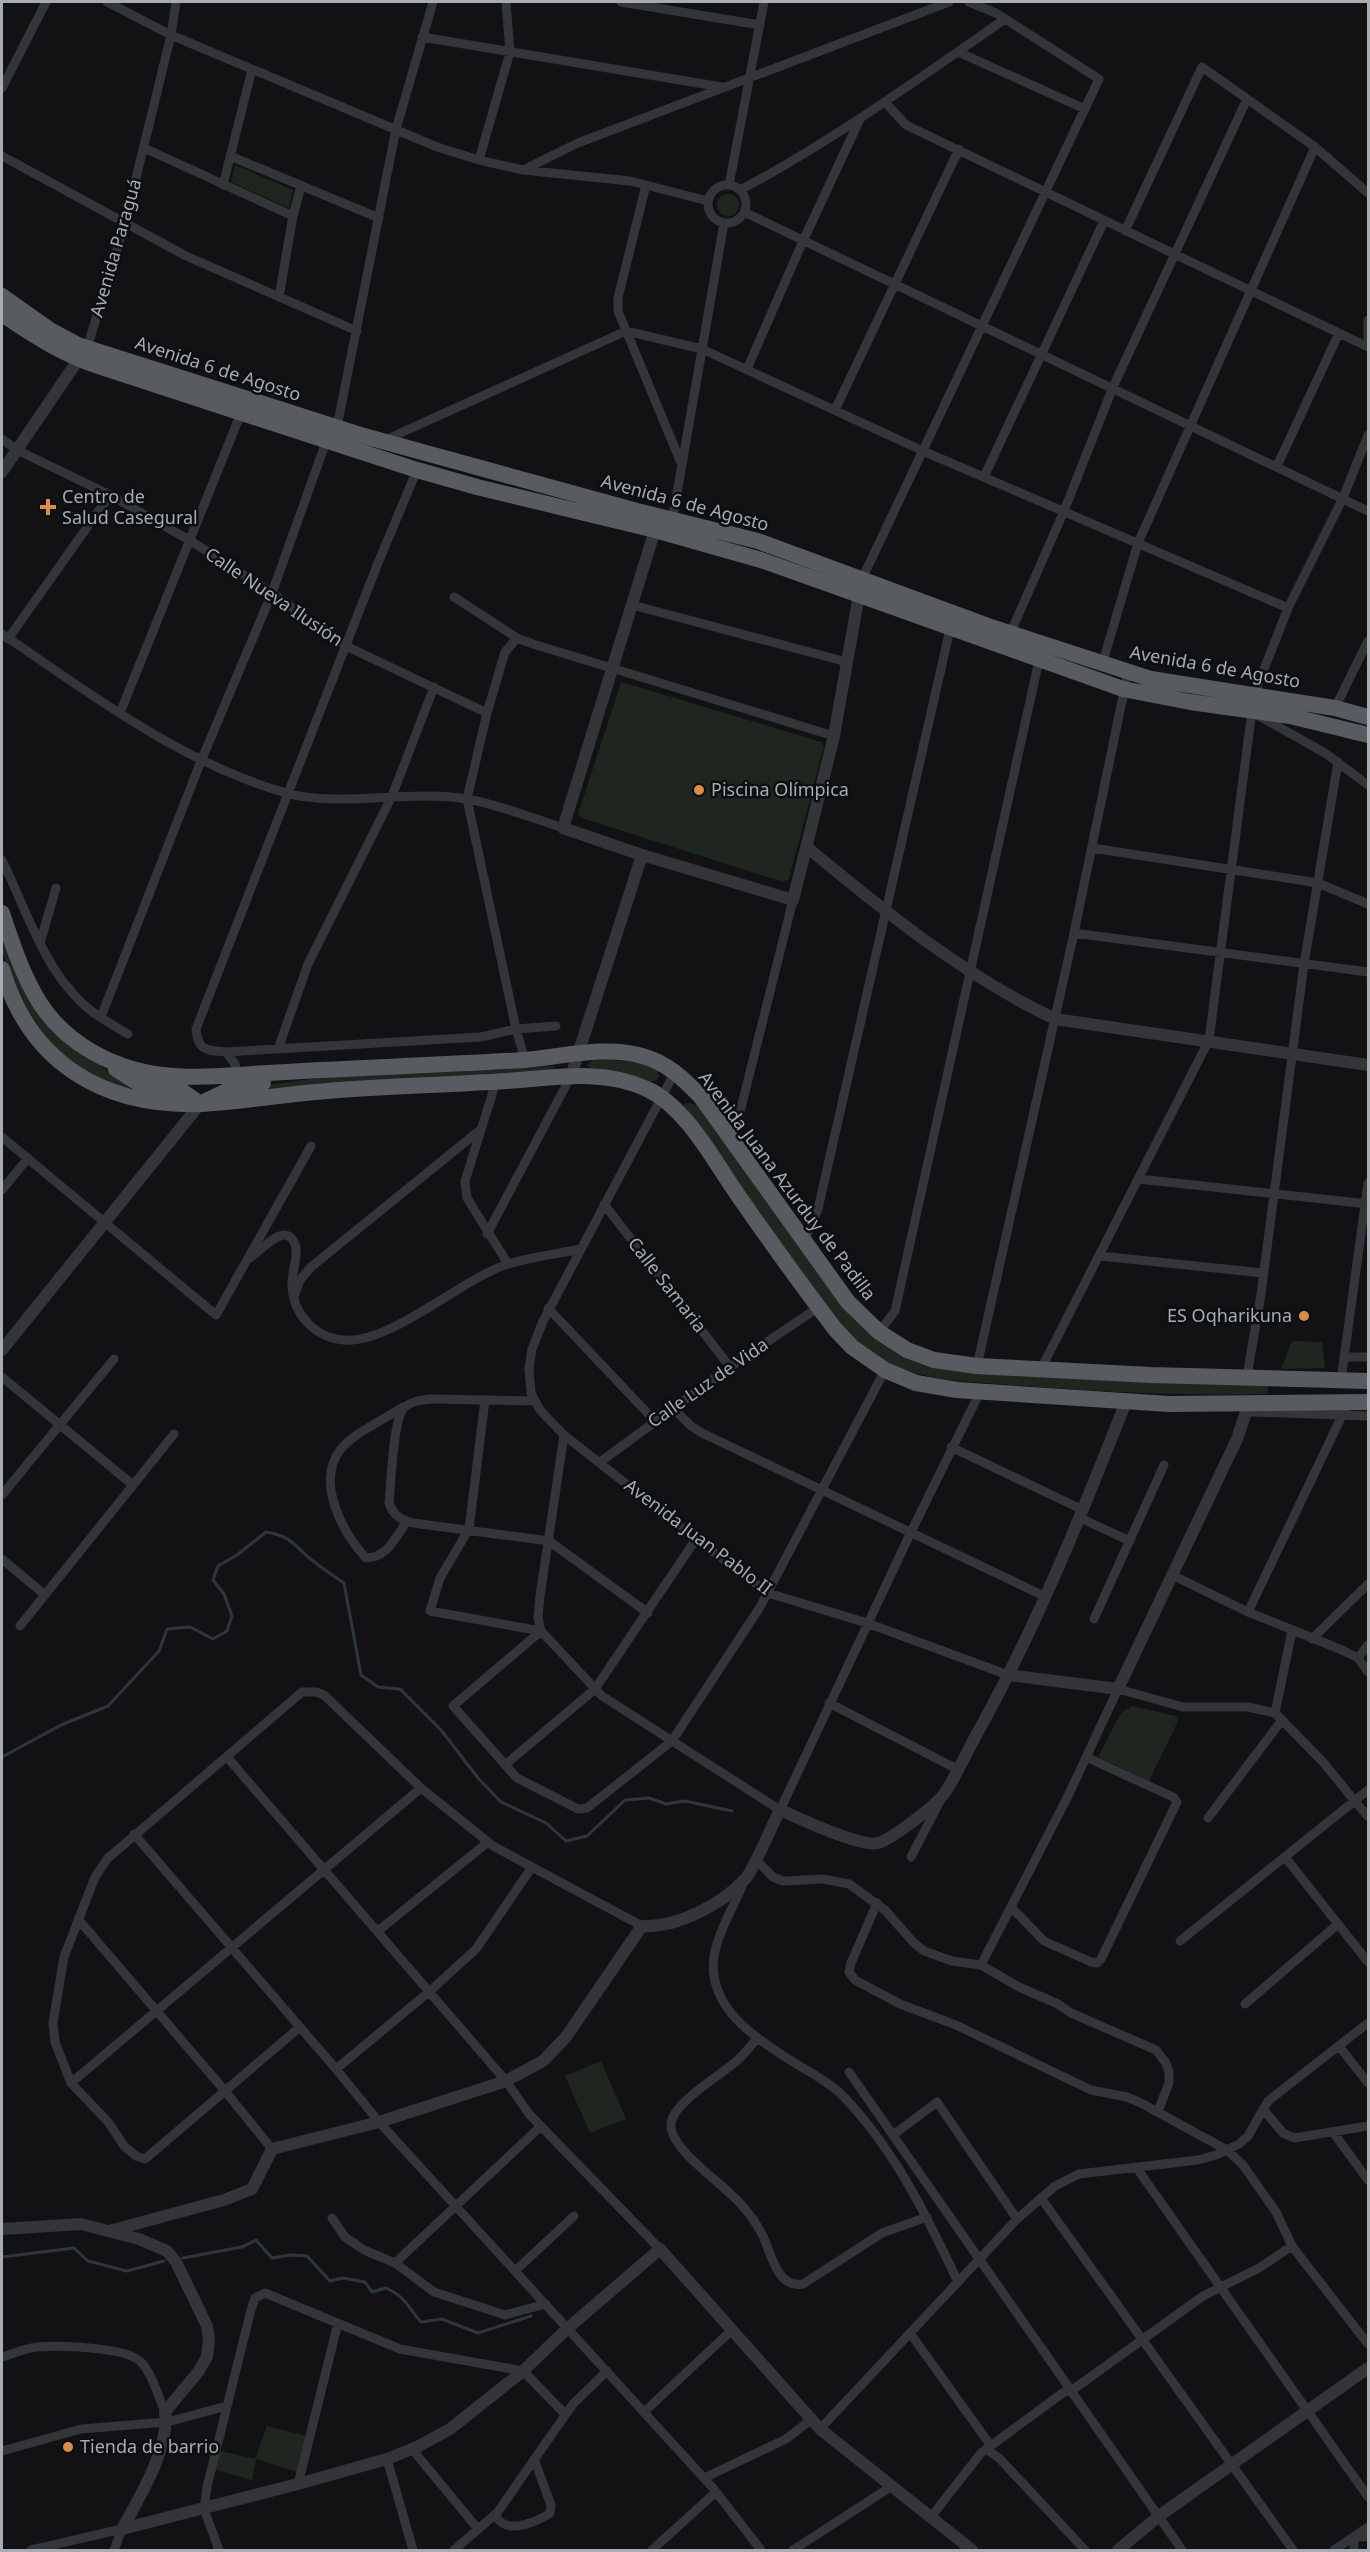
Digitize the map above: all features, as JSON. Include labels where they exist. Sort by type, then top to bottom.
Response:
[{"type":"highway","name":"Avenida 6 de Agosto","points":[[2,296],[82,354],[241,413],[332,433],[383,441],[666,528],[761,560],[861,587],[1041,652],[1123,689],[1252,703],[1335,708],[1368,717]]},
{"type":"highway","name":"Avenida 6 de Agosto","points":[[2,314],[43,342],[332,433],[417,470],[477,487],[666,528]]},
{"type":"highway","name":"Avenida 6 de Agosto","points":[[952,621],[1010,634],[1041,652],[1252,703],[1290,716],[1368,735]]},
{"type":"highway","name":"Avenida Juana Azurduy de Padilla","points":[[2,913],[21,968],[45,1012],[70,1036],[105,1058],[154,1074],[193,1077],[237,1075],[525,1060],[612,1052],[642,1056],[658,1062],[675,1072],[701,1097],[848,1302],[879,1332],[922,1356],[977,1366],[1151,1375],[1368,1381]]},
{"type":"highway","points":[[3,982],[27,1028],[45,1049],[78,1075],[129,1096],[200,1104],[328,1090],[571,1076],[612,1078],[630,1082],[663,1098],[694,1131],[819,1307],[852,1347],[885,1370],[916,1383],[980,1392],[1126,1402],[1237,1405],[1320,1401],[1345,1408],[1368,1402]]},
{"type":"highway","points":[[105,1058],[130,1079],[182,1091],[200,1104]]},
{"type":"highway","points":[[200,1104],[233,1088],[295,1080],[324,1069]]},
{"type":"highway","points":[[1274,1403],[1275,1377]]},
{"type":"highway","points":[[1320,1401],[1322,1379]]},
{"type":"street","points":[[2,88],[46,2]]},
{"type":"street","points":[[107,2],[171,36],[437,147],[523,170],[646,185],[708,201]]},
{"type":"street","name":"Avenida Paraguá","points":[[2,472],[82,354],[125,223],[171,36],[176,2]]},
{"type":"street","points":[[101,1017],[201,761],[272,593],[332,433],[357,331],[396,129],[433,2]]},
{"type":"street","points":[[479,160],[510,52],[506,2]]},
{"type":"street","points":[[621,2],[760,25]]},
{"type":"street","points":[[729,185],[764,2]]},
{"type":"street","points":[[523,170],[578,143],[949,2]]},
{"type":"street","points":[[733,1140],[808,848],[834,736],[861,587],[1099,79],[1005,19],[969,2]]},
{"type":"street","points":[[740,190],[782,168],[860,119],[1005,19]]},
{"type":"street","points":[[422,37],[722,87]]},
{"type":"street","points":[[958,52],[1085,109]]},
{"type":"street","points":[[1125,231],[1202,67],[1315,147],[1368,193]]},
{"type":"street","points":[[223,184],[252,69]]},
{"type":"street","points":[[1010,634],[1064,511],[1113,387],[1247,99]]},
{"type":"street","points":[[885,102],[906,125],[1368,347],[1368,320]]},
{"type":"street","points":[[747,369],[860,119]]},
{"type":"street","points":[[1102,665],[1138,543],[1315,147]]},
{"type":"street","points":[[144,148],[293,216]]},
{"type":"street","points":[[835,410],[959,149]]},
{"type":"street","points":[[2,156],[186,256],[357,331]]},
{"type":"street","points":[[230,156],[379,218]]},
{"type":"street","points":[[646,185],[618,298],[618,311],[681,464]]},
{"type":"street","points":[[729,185],[740,190],[745,201],[744,212],[736,221],[724,223],[713,217],[708,201],[714,190],[729,185]]},
{"type":"street","points":[[279,297],[293,216],[301,186]]},
{"type":"street","points":[[744,212],[1368,511]]},
{"type":"street","points":[[984,477],[1104,221]]},
{"type":"street","points":[[563,828],[632,605],[666,528],[681,464],[724,223]]},
{"type":"street","points":[[383,441],[626,331],[702,349],[923,451],[1288,608]]},
{"type":"street","points":[[1276,466],[1339,333]]},
{"type":"street","points":[[120,713],[241,413]]},
{"type":"street","points":[[1041,1369],[1209,1040],[1252,703],[1288,608],[1343,498],[1368,435]]},
{"type":"street","name":"Calle Nueva Ilusión","points":[[2,440],[17,450],[110,495],[191,540],[272,593],[346,646],[487,713]]},
{"type":"street","points":[[417,470],[196,1029],[197,1042],[202,1048],[226,1052],[482,1036],[516,1029],[556,1026]]},
{"type":"street","points":[[110,495],[5,637],[120,713],[201,761],[287,794],[327,798],[392,796],[468,799],[642,855],[793,900]]},
{"type":"street","points":[[454,597],[518,638],[612,670],[834,736]]},
{"type":"street","points":[[632,605],[847,662]]},
{"type":"street","points":[[804,1242],[818,1209],[952,621]]},
{"type":"street","points":[[518,638],[505,652],[487,713],[468,799],[516,1029],[525,1060]]},
{"type":"street","points":[[1335,708],[1368,641]]},
{"type":"street","points":[[879,1332],[895,1311],[1041,652]]},
{"type":"street","points":[[977,1366],[1074,933],[1128,672]]},
{"type":"street","points":[[278,1049],[308,964],[392,796],[434,687]]},
{"type":"street","points":[[1252,703],[1368,785]]},
{"type":"street","points":[[1247,1376],[1274,1194],[1304,964],[1338,762]]},
{"type":"street","points":[[808,848],[886,913],[970,972],[1024,1004],[1054,1018],[1368,1065]]},
{"type":"street","points":[[1092,848],[1231,867],[1318,883],[1368,904]]},
{"type":"street","points":[[487,1234],[571,1076],[642,855]]},
{"type":"street","points":[[2,860],[40,943],[61,980],[84,1006],[128,1034]]},
{"type":"street","points":[[40,943],[56,888]]},
{"type":"street","points":[[1074,933],[1368,972]]},
{"type":"street","points":[[226,1052],[236,1064],[237,1075]]},
{"type":"street","points":[[407,1521],[385,1552],[376,1558],[366,1558],[359,1551],[332,1503],[329,1484],[334,1460],[342,1448],[405,1406],[418,1401],[431,1399],[534,1401],[530,1384],[530,1359],[548,1308],[675,1072]]},
{"type":"street","points":[[496,1082],[465,1181],[467,1198],[487,1234],[508,1264]]},
{"type":"street","points":[[2,1350],[200,1104]]},
{"type":"street","points":[[293,1298],[300,1280],[311,1267],[480,1130]]},
{"type":"street","points":[[2,1137],[216,1315],[311,1146]]},
{"type":"street","points":[[2,1190],[28,1158]]},
{"type":"street","points":[[1139,1179],[1367,1203]]},
{"type":"street","points":[[1341,1380],[1368,1183]]},
{"type":"street","name":"Calle Samaria","points":[[604,1204],[730,1367]]},
{"type":"street","points":[[248,1260],[276,1239],[284,1235],[290,1236],[297,1252],[292,1286],[293,1298],[300,1315],[310,1326],[344,1341],[367,1337],[398,1325],[480,1277],[508,1264],[580,1249]]},
{"type":"street","points":[[1100,1256],[1263,1273]]},
{"type":"street","name":"Calle Luz de Vida","points":[[600,1462],[730,1367],[819,1307]]},
{"type":"street","points":[[548,1308],[655,1421]]},
{"type":"street","points":[[1345,1357],[1368,1357]]},
{"type":"street","points":[[2,1495],[114,1359]]},
{"type":"street","points":[[541,1631],[453,1706],[517,1778],[578,1809],[587,1808],[672,1741],[768,1593],[820,1489],[885,1370]]},
{"type":"street","points":[[2,1377],[133,1485]]},
{"type":"street","points":[[958,2282],[927,2217],[886,2150],[841,2094],[757,2038],[732,2015],[717,1986],[714,1954],[746,1877],[980,1392]]},
{"type":"street","points":[[485,1400],[469,1529],[440,1578],[430,1611],[541,1631]]},
{"type":"street","name":"Avenida Juan Pablo II","points":[[534,1401],[564,1436],[768,1593],[867,1623],[1008,1675],[1118,1689],[1183,1707],[1248,1707],[1279,1717]]},
{"type":"street","points":[[911,1857],[1008,1675],[1082,1514],[1126,1402]]},
{"type":"street","points":[[1246,1412],[1274,1403]]},
{"type":"street","points":[[405,1406],[401,1410],[397,1426],[389,1503],[396,1515],[407,1521],[549,1541],[648,1613]]},
{"type":"street","points":[[673,1408],[691,1426],[702,1433],[1044,1596]]},
{"type":"street","points":[[1246,1412],[1345,1408],[1368,1416]]},
{"type":"street","points":[[1248,1612],[1345,1408]]},
{"type":"street","points":[[981,1965],[1086,1757],[1237,1439],[1246,1412]]},
{"type":"street","points":[[20,1626],[174,1434]]},
{"type":"street","points":[[564,1436],[538,1618],[541,1631],[602,1696],[780,1810],[855,1840],[871,1844],[890,1838],[943,1795]]},
{"type":"street","points":[[951,1448],[1082,1514],[1130,1541]]},
{"type":"street","points":[[1094,1619],[1164,1465]]},
{"type":"street","points":[[505,1765],[596,1689],[696,1539]]},
{"type":"street","points":[[2,1559],[45,1595]]},
{"type":"street","points":[[1172,1575],[1248,1612],[1358,1658],[1368,1671]]},
{"type":"street","points":[[1312,1639],[1368,1584]]},
{"type":"street","points":[[1208,1818],[1279,1717],[1292,1631]]},
{"type":"street","points":[[1358,1658],[1368,1645]]},
{"type":"street","points":[[300,2027],[145,2159],[136,2157],[124,2146],[109,2123],[71,2083],[55,2042],[53,2023],[64,1957],[78,1919],[107,1859],[302,1692],[316,1692],[331,1701],[421,1788],[488,1842],[642,1926],[656,1927],[705,1911],[746,1877]]},
{"type":"street","points":[[829,1702],[957,1769]]},
{"type":"street","points":[[1279,1717],[1322,1761],[1368,1817]]},
{"type":"street","points":[[227,1757],[430,1991],[506,2081],[529,2114],[660,2249],[816,2424],[972,2550]]},
{"type":"street","points":[[1011,1907],[1044,1941],[1059,1949],[1097,1963],[1107,1949],[1177,1802],[1173,1797],[1086,1757]]},
{"type":"street","points":[[71,2083],[421,1788]]},
{"type":"street","points":[[1180,1941],[1368,1790]]},
{"type":"street","points":[[134,1834],[379,2122],[704,2478],[761,2550]]},
{"type":"street","points":[[378,1931],[488,1842]]},
{"type":"street","points":[[1285,1857],[1368,1962]]},
{"type":"street","points":[[755,1859],[773,1876],[783,1881],[836,1880],[857,1888],[877,1904],[924,1951],[952,1961],[981,1965],[1019,1987],[1058,2004],[1071,2013],[1156,2050],[1166,2063],[1169,2072],[1169,2083],[1158,2111]]},
{"type":"street","points":[[336,2069],[430,1991],[476,1949],[532,1867]]},
{"type":"street","points":[[877,1904],[849,1968],[855,1980],[900,2004],[956,2025],[1091,2090],[1126,2097],[1158,2111],[1227,2150],[1243,2165],[1276,2212],[1292,2246],[1368,2344]]},
{"type":"street","points":[[78,1919],[272,2149]]},
{"type":"street","points":[[1245,2004],[1338,1924]]},
{"type":"street","points":[[109,2231],[224,2200],[252,2189],[272,2149],[379,2122],[506,2081],[543,2061],[566,2037],[642,1926]]},
{"type":"street","points":[[704,2478],[816,2424],[910,2333],[1017,2219],[1055,2186],[1079,2174],[1198,2160],[1239,2144],[1248,2136],[1268,2101],[1368,2024]]},
{"type":"street","points":[[757,2038],[740,2058],[676,2110],[671,2125],[678,2143],[729,2191],[755,2222],[784,2279],[797,2285],[803,2284],[882,2233],[927,2217]]},
{"type":"street","points":[[1339,2046],[1368,2084]]},
{"type":"street","points":[[849,2072],[1182,2550]]},
{"type":"street","points":[[893,2135],[937,2102],[1017,2219]]},
{"type":"street","points":[[1263,2109],[1275,2126],[1288,2136],[1302,2138],[1368,2126]]},
{"type":"street","points":[[395,2263],[541,2126]]},
{"type":"street","points":[[1333,2133],[1368,2180]]},
{"type":"street","points":[[1136,2167],[1368,2497]]},
{"type":"street","points":[[1041,2198],[1293,2550]]},
{"type":"street","points":[[515,2271],[574,2216]]},
{"type":"street","points":[[332,2218],[345,2237],[364,2250],[395,2263],[434,2292],[505,2315],[546,2304]]},
{"type":"street","points":[[2,2229],[81,2224],[139,2239],[167,2251],[176,2262],[207,2326],[209,2339],[207,2357],[166,2417],[162,2451],[122,2529],[114,2550]]},
{"type":"street","points":[[931,2517],[968,2468],[988,2448],[1064,2392],[1071,2391],[1203,2296],[1259,2268],[1292,2246]]},
{"type":"street","points":[[31,2550],[204,2509],[387,2459],[412,2449],[450,2428],[524,2371],[568,2328],[660,2249]]},
{"type":"street","points":[[219,2550],[204,2509],[207,2487],[255,2298],[264,2293],[400,2349],[524,2371],[565,2414]]},
{"type":"street","points":[[298,2484],[338,2323]]},
{"type":"street","points":[[644,2412],[732,2330]]},
{"type":"street","points":[[910,2333],[988,2448],[1085,2550]]},
{"type":"street","points":[[2,2357],[36,2347],[116,2350],[131,2355],[140,2360],[147,2370],[166,2417]]},
{"type":"street","points":[[1118,2550],[1160,2516],[1368,2368]]},
{"type":"street","points":[[454,2550],[494,2515],[565,2414],[607,2371]]},
{"type":"street","points":[[2,2451],[81,2429],[227,2406]]},
{"type":"street","points":[[412,2449],[478,2529]]},
{"type":"street","points":[[387,2459],[413,2550]]},
{"type":"street","points":[[494,2515],[500,2522],[510,2526],[543,2518],[550,2513],[551,2505],[534,2459]]},
{"type":"street","points":[[793,2550],[892,2486]]},
{"type":"street","points":[[652,2550],[716,2492]]},
{"type":"street","points":[[1334,2550],[1368,2527]]},
{"type":"street","points":[[1354,2537],[1368,2537]]},
{"type":"street","points":[[1354,2537],[1354,2550]]},
{"type":"shaded area","points":[[235,165],[293,190],[289,208],[231,182]]},
{"type":"shaded area","points":[[724,194],[732,194],[739,201],[739,209],[732,216],[724,216],[717,209],[717,201]]},
{"type":"shaded area","name":"Piscina Olímpica","points":[[621,683],[821,742],[824,746],[789,879],[783,882],[582,818],[578,814]]},
{"type":"shaded area","points":[[2,929],[12,960],[102,1067],[112,1075],[135,1083],[132,1091],[95,1077],[50,1045],[13,985],[2,951]]},
{"type":"shaded area","points":[[593,1060],[634,1062],[657,1070],[659,1075],[657,1080],[649,1082],[592,1070],[587,1065]]},
{"type":"shaded area","points":[[553,1066],[555,1071],[256,1091],[260,1086],[340,1075]]},
{"type":"shaded area","points":[[690,1103],[700,1106],[839,1300],[866,1331],[908,1357],[1269,1384],[1267,1394],[1140,1393],[972,1382],[919,1374],[887,1362],[861,1345],[839,1324],[683,1104]]},
{"type":"shaded area","points":[[1292,1341],[1322,1342],[1325,1368],[1281,1369]]},
{"type":"shaded area","points":[[1132,1706],[1176,1716],[1178,1721],[1149,1781],[1098,1757],[1121,1713]]},
{"type":"shaded area","points":[[601,2061],[626,2119],[590,2133],[565,2076]]},
{"type":"shaded area","points":[[267,2426],[306,2436],[297,2472],[256,2459],[252,2480],[216,2470],[220,2451],[255,2459]]},
{"type":"waterway","points":[[2,1757],[61,1725],[108,1706],[159,1651],[167,1629],[190,1627],[213,1639],[227,1631],[232,1616],[224,1594],[213,1580],[218,1566],[237,1555],[266,1532],[282,1536],[292,1542],[344,1583],[361,1675],[378,1687],[400,1689],[441,1730],[478,1778],[501,1802],[546,1823],[566,1841],[587,1836],[625,1800],[649,1798],[666,1804],[685,1801],[732,1811]]},
{"type":"waterway","points":[[183,2258],[242,2247],[256,2240],[272,2258],[291,2255],[307,2256],[330,2281],[343,2278],[365,2282],[372,2292],[386,2288],[393,2291],[402,2298],[421,2322],[442,2319],[478,2333],[531,2316]]},
{"type":"waterway","points":[[2,2257],[74,2248],[88,2261],[127,2271],[164,2261]]},
{"type":"place","name":"Centro de Salud Casegural","points":[[48,507]]},
{"type":"place","name":"Piscina Olímpica","points":[[699,790]]},
{"type":"place","name":"ES Oqharikuna","points":[[1304,1316]]},
{"type":"place","name":"Tienda de barrio","points":[[68,2447]]}]
